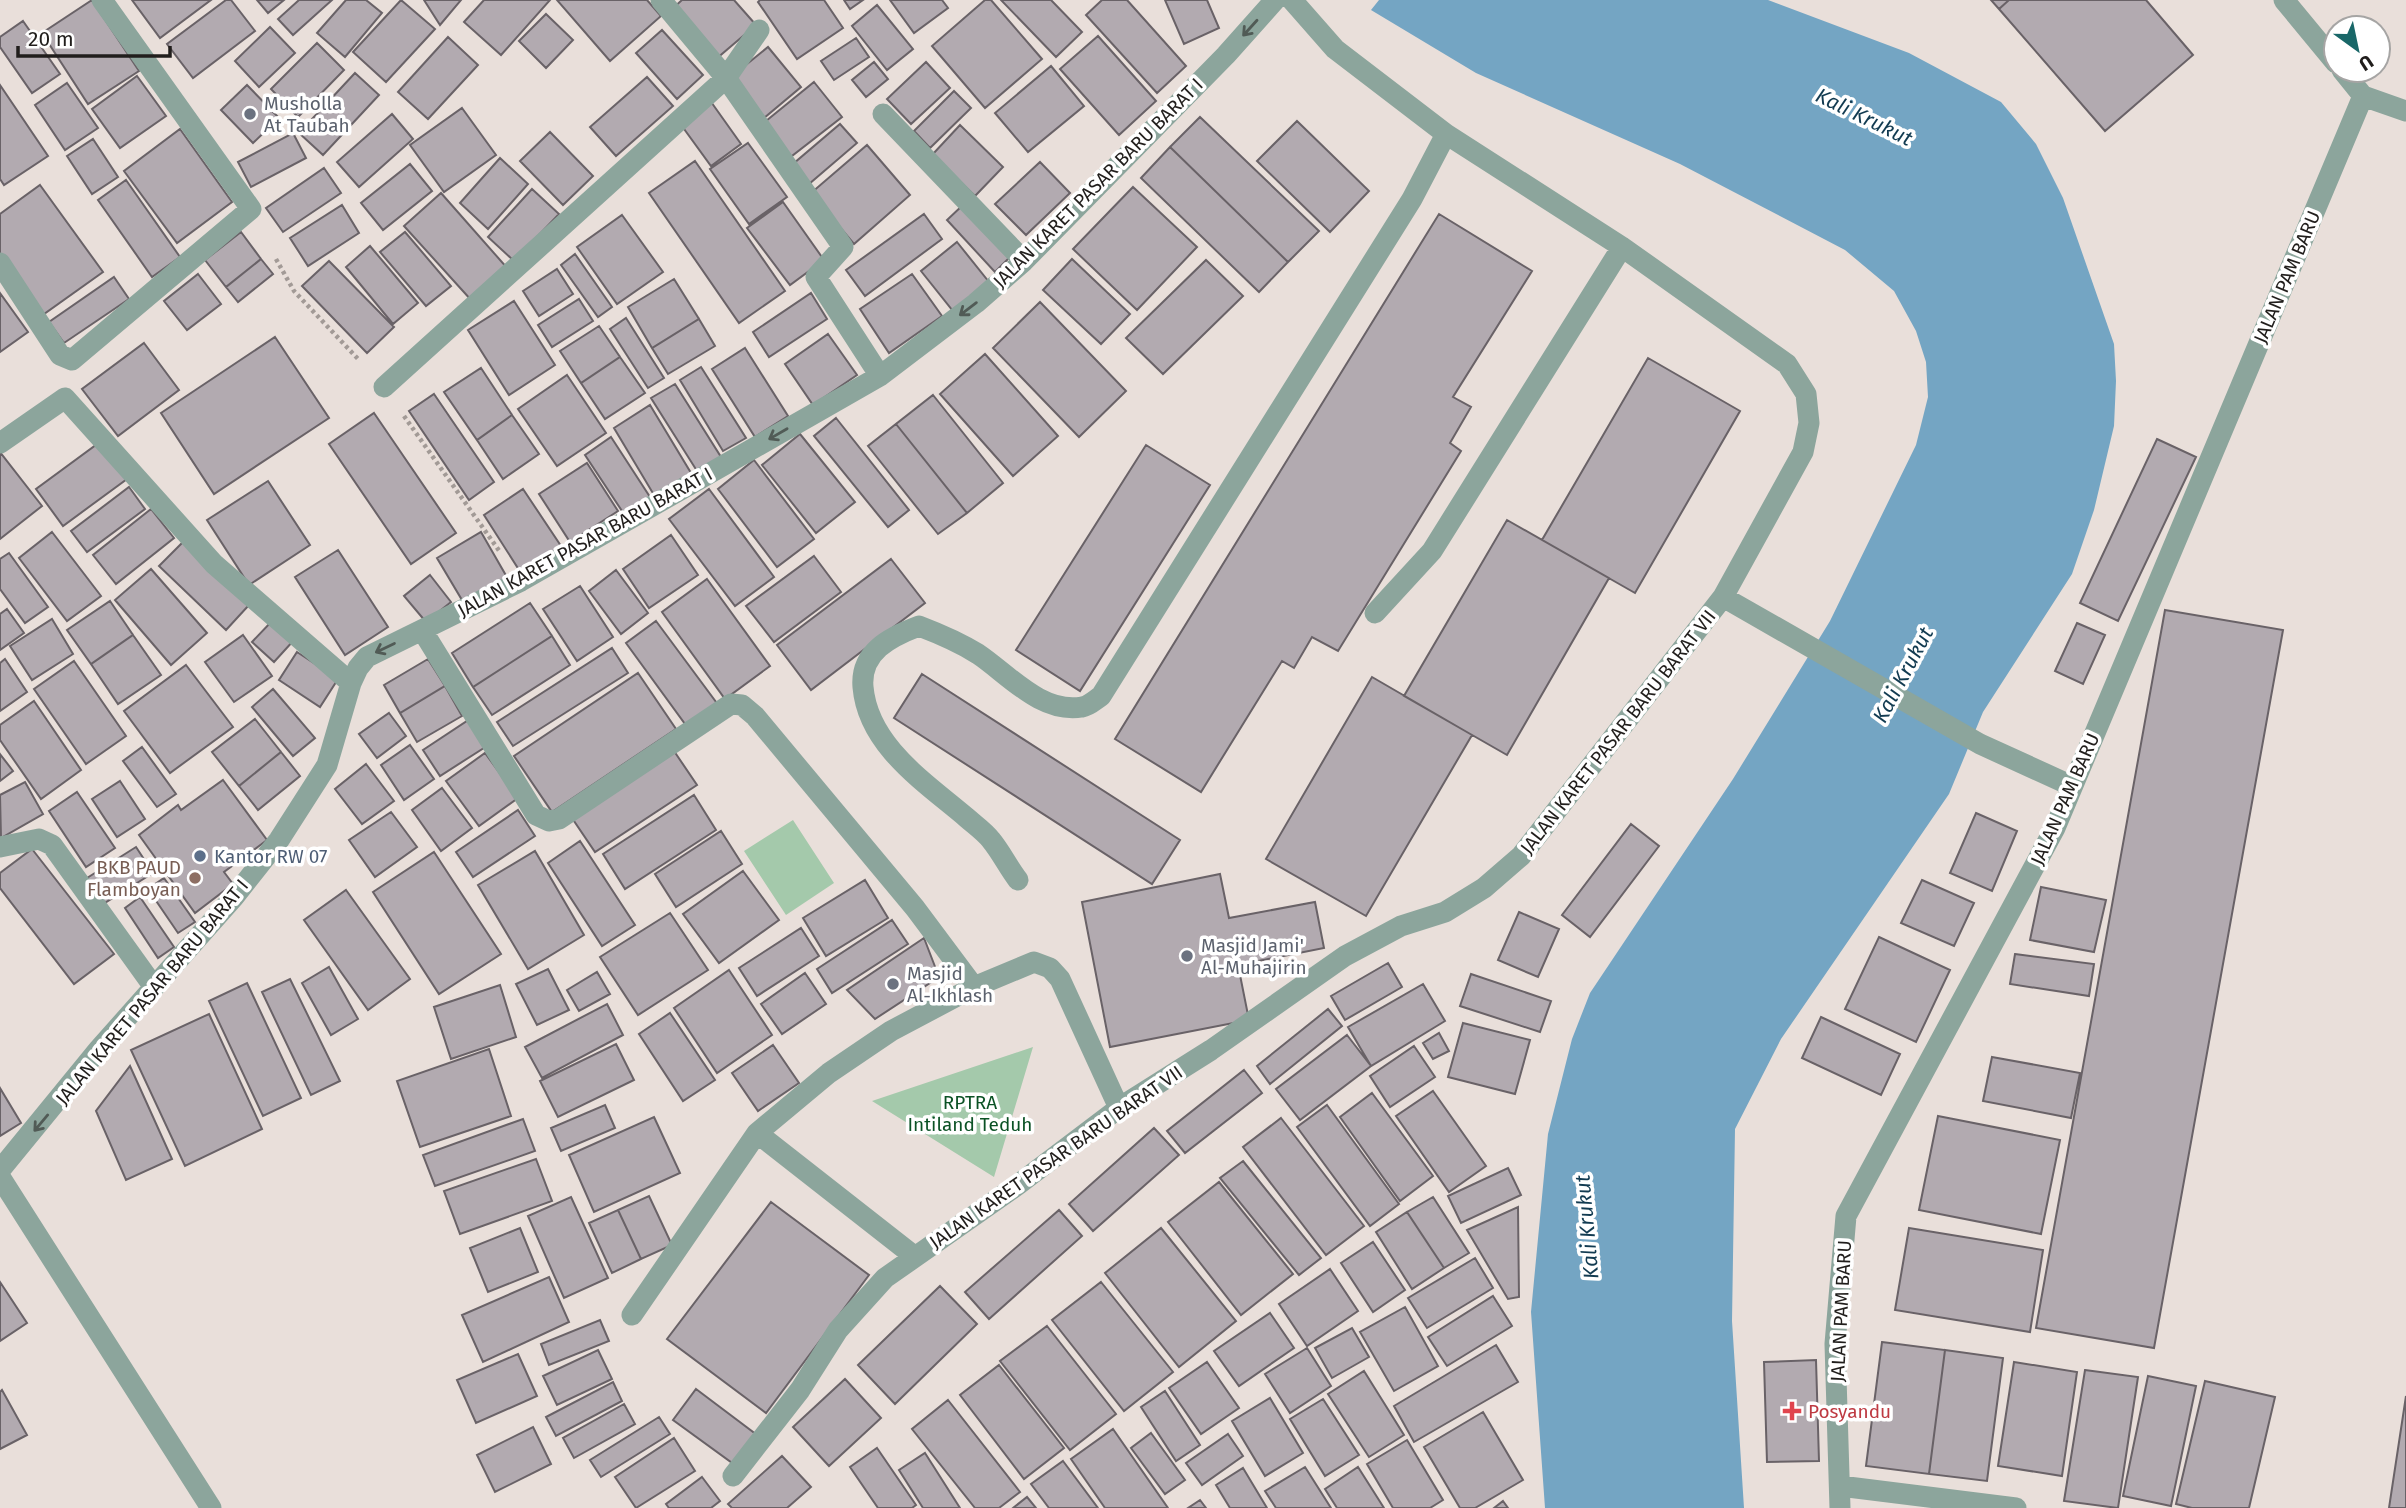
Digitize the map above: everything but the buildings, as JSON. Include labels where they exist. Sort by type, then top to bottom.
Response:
[{"type":"street","points":[[0,263],[60,355],[72,360],[251,209],[102,0]]},
{"type":"street","points":[[661,0],[726,79],[843,247],[816,277],[880,376]]},
{"type":"street","name":"JALAN KARET PASAR BARU BARAT I","points":[[0,1170],[99,1049],[234,897],[279,840],[327,765],[351,683],[367,657],[521,581],[880,376],[976,303],[1024,261],[1226,55],[1275,0]]},
{"type":"street","name":"JALAN KARET PASAR BARU BARAT VII","points":[[733,1476],[800,1390],[838,1330],[885,1278],[1018,1184],[1119,1108],[1211,1050],[1345,956],[1401,926],[1445,912],[1484,888],[1521,856],[1723,597],[1803,452],[1809,423],[1806,394],[1787,364],[1622,247],[1446,134],[1335,49],[1292,0]]},
{"type":"street","points":[[2284,0],[2322,46]]},
{"type":"street","points":[[384,387],[726,79],[759,30]]},
{"type":"street","points":[[2353,84],[2363,96],[2406,111]]},
{"type":"street","name":"JALAN PAM BARU","points":[[1840,1508],[1835,1344],[1846,1216],[2055,828],[2363,96]]},
{"type":"street","points":[[883,114],[1024,261]]},
{"type":"street","points":[[1018,880],[991,839],[889,748],[865,703],[862,673],[867,661],[892,636],[919,626],[952,638],[1049,704],[1085,707],[1101,696],[1412,199],[1446,134]]},
{"type":"street","points":[[1375,613],[1432,551],[1622,247]]},
{"type":"street","points":[[0,443],[65,398],[214,564],[351,683]]},
{"type":"street","points":[[1723,597],[1980,744],[2072,786]]},
{"type":"street","points":[[422,630],[537,815],[549,821],[559,819],[731,704],[741,705],[755,716],[915,908],[974,987]]},
{"type":"street","points":[[0,847],[39,839],[52,845],[154,987]]},
{"type":"street","points":[[632,1315],[757,1133],[829,1073],[891,1031],[974,987],[1034,962],[1050,968],[1060,979],[1081,1021],[1119,1108]]},
{"type":"street","points":[[757,1133],[914,1256]]},
{"type":"street","points":[[0,1177],[211,1508]]},
{"type":"street","points":[[1840,1486],[2016,1508]]},
{"type":"green space","points":[[793,820],[834,883],[786,915],[744,851]]},
{"type":"green space","name":"RPTRA Intiland Teduh","points":[[1033,1047],[994,1177],[872,1101]]},
{"type":"water","name":"Kali Krukut","points":[[1379,0],[1768,0],[1909,53],[2001,102],[2036,144],[2063,198],[2114,344],[2114,426],[2094,510],[2072,574],[1983,712],[1949,794],[1781,1039],[1735,1129],[1732,1321],[1744,1508],[1545,1508],[1531,1312],[1548,1134],[1572,1039],[1590,993],[1733,779],[1830,621],[1916,445],[1928,397],[1926,362],[1916,331],[1894,291],[1845,250],[1680,164],[1476,73],[1371,10]]},
{"type":"place","name":"Musholla At Taubah","points":[[250,114]]},
{"type":"place","name":"Kantor RW 07","points":[[200,856]]},
{"type":"place","name":"BKB PAUD Flamboyan","points":[[195,878]]},
{"type":"place","name":"Masjid Jami' Al-Muhajirin","points":[[1187,956]]},
{"type":"place","name":"Masjid Al-Ikhlash","points":[[893,984]]},
{"type":"place","name":"Posyandu","points":[[1792,1411]]}]
